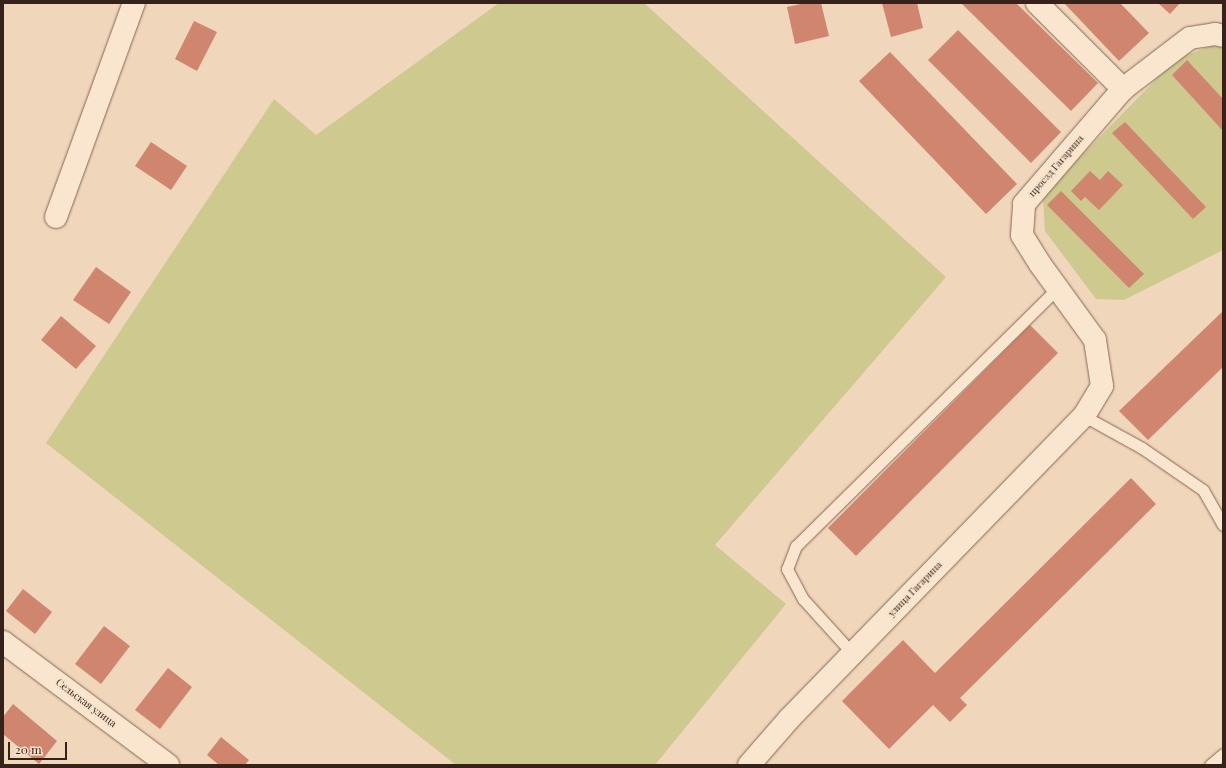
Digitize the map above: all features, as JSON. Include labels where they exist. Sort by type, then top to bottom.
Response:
[{"type":"street","points":[[56,217],[134,3]]},
{"type":"street","points":[[1037,3],[1123,88]]},
{"type":"street","name":"проезд Гагарина","points":[[1084,416],[1102,386],[1095,340],[1022,235],[1024,204],[1123,88],[1190,38],[1215,34],[1223,36]]},
{"type":"street","name":"улица Гагарина","points":[[749,765],[789,718],[1084,416]]},
{"type":"street","name":"Сельская улица","points":[[3,642],[168,765]]},
{"type":"lane","points":[[852,654],[803,599],[790,575],[787,569],[796,546],[1058,288]]},
{"type":"lane","points":[[1084,416],[1142,448],[1204,490],[1223,525]]},
{"type":"lane","points":[[1210,765],[1223,754]]},
{"type":"shaded area","points":[[499,3],[644,3],[946,277],[715,545],[786,604],[655,765],[456,765],[46,443],[274,99],[316,135]]},
{"type":"shaded area","points":[[1219,43],[1223,45],[1223,250],[1124,300],[1096,299],[1045,231],[1043,198],[1078,159],[1176,59]]},
{"type":"building","points":[[805,3],[821,3],[829,36],[795,44],[787,7]]},
{"type":"building","points":[[882,3],[917,3],[923,28],[891,37]]},
{"type":"building","points":[[961,3],[1016,3],[1098,83],[1071,111]]},
{"type":"building","points":[[1064,3],[1120,3],[1149,33],[1119,61]]},
{"type":"building","points":[[1158,3],[1180,3],[1170,14]]},
{"type":"building","points":[[194,21],[217,32],[197,71],[175,59]]},
{"type":"building","points":[[958,30],[1061,132],[1031,163],[928,60]]},
{"type":"building","points":[[890,52],[1017,184],[986,214],[859,81]]},
{"type":"building","points":[[1187,60],[1223,99],[1223,131],[1172,75]]},
{"type":"building","points":[[1125,122],[1206,207],[1193,219],[1112,133]]},
{"type":"building","points":[[151,142],[187,166],[171,190],[135,166]]},
{"type":"building","points":[[1090,171],[1100,180],[1108,171],[1123,185],[1099,210],[1085,197],[1081,201],[1071,191]]},
{"type":"building","points":[[1061,191],[1144,274],[1129,288],[1047,205]]},
{"type":"building","points":[[96,267],[131,292],[109,324],[73,300]]},
{"type":"building","points":[[1223,311],[1223,367],[1148,440],[1119,411]]},
{"type":"building","points":[[61,316],[96,346],[76,369],[41,340]]},
{"type":"building","points":[[1030,325],[1058,353],[856,556],[828,528]]},
{"type":"building","points":[[1131,478],[1156,504],[960,698],[967,705],[950,722],[933,705],[889,749],[842,701],[903,640],[935,673]]},
{"type":"building","points":[[23,589],[52,612],[35,634],[6,611]]},
{"type":"building","points":[[104,626],[130,646],[101,684],[75,664]]},
{"type":"building","points":[[168,668],[192,687],[160,729],[135,710]]},
{"type":"building","points":[[13,704],[57,741],[39,764],[3,734],[3,717]]},
{"type":"building","points":[[221,737],[249,760],[245,765],[219,765],[207,755]]}]
